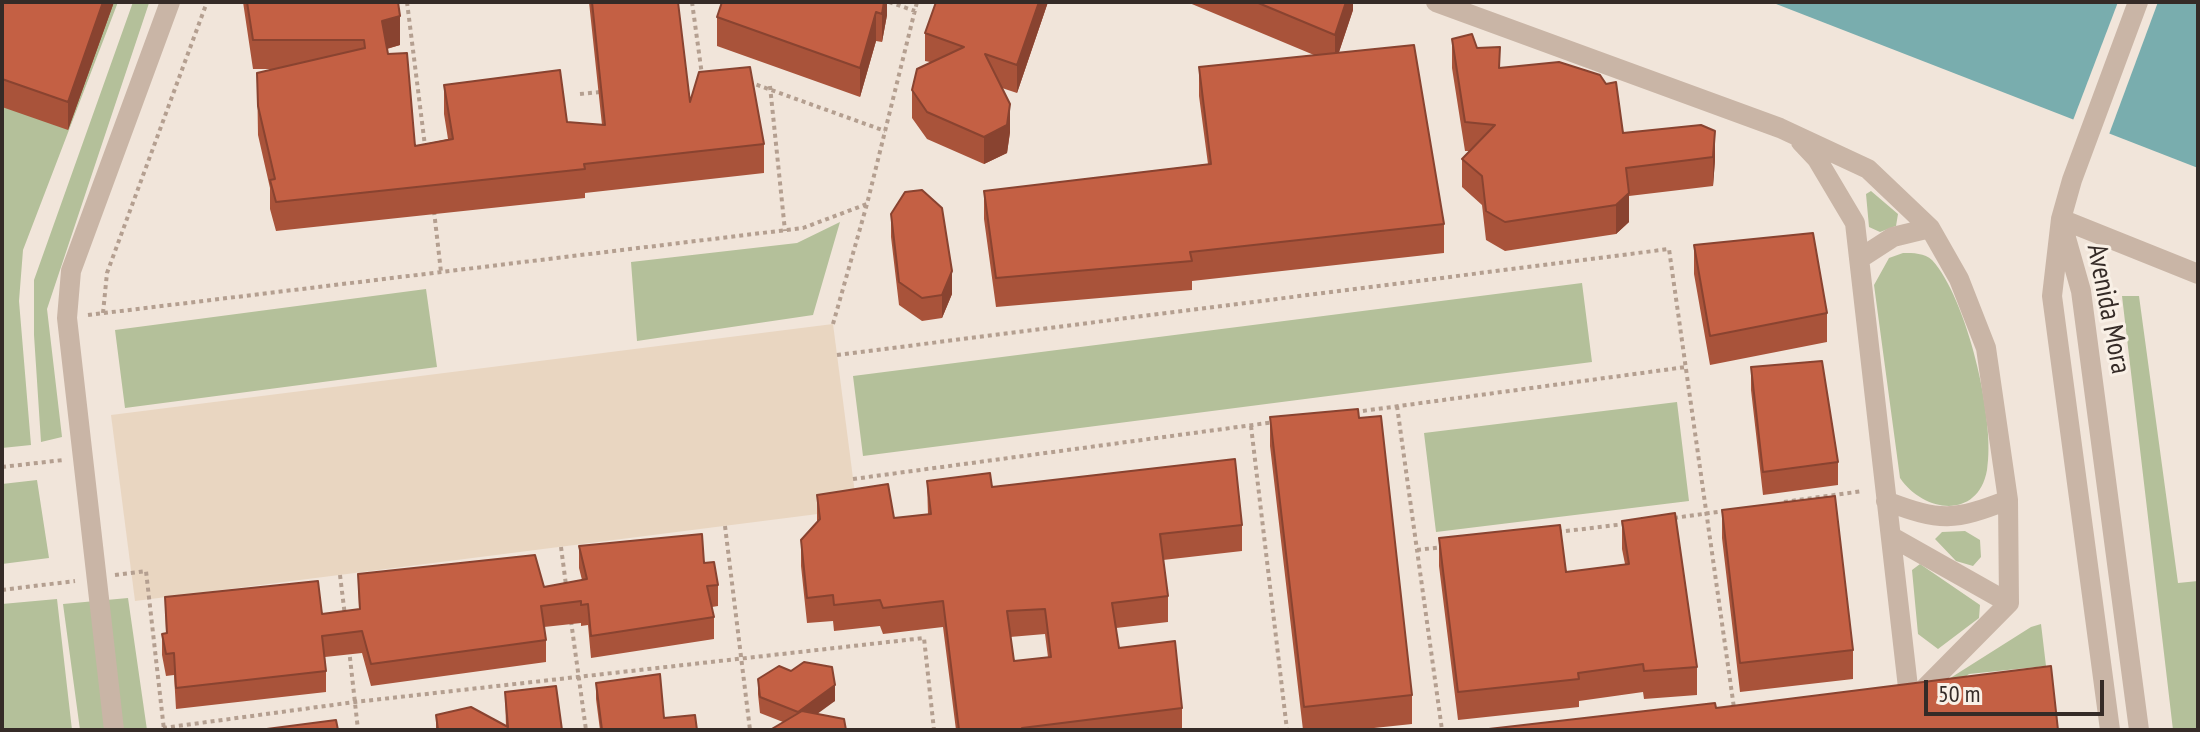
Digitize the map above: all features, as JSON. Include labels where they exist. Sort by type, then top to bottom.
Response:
[{"type":"street","points":[[114,730],[67,318],[71,271],[170,2]]},
{"type":"street","points":[[1436,2],[1793,134],[1868,169],[1930,228],[1959,279],[1986,348],[2008,500],[2009,603],[1918,695],[1901,696],[1892,537],[1855,223],[1817,159],[1793,134]]},
{"type":"street","points":[[2138,2],[2087,136],[2061,219],[2198,274]]},
{"type":"street","name":"Avenida Mora","points":[[2061,219],[2052,296],[2110,730]]},
{"type":"street","name":"Avenida Mora","points":[[2061,219],[2081,291],[2139,730]]},
{"type":"street","points":[[1859,259],[1893,237],[1930,228]]},
{"type":"street","points":[[1886,494],[1928,517],[1965,517],[2008,500]]},
{"type":"street","points":[[1892,537],[2009,603]]},
{"type":"path","points":[[103,313],[107,273],[207,2]]},
{"type":"path","points":[[407,2],[426,152]]},
{"type":"path","points":[[692,2],[703,83]]},
{"type":"path","points":[[889,2],[915,11]]},
{"type":"path","points":[[833,324],[867,204],[917,2]]},
{"type":"path","points":[[745,81],[770,86],[885,131]]},
{"type":"path","points":[[770,86],[785,231]]},
{"type":"path","points":[[580,94],[610,92]]},
{"type":"path","points":[[432,197],[441,272]]},
{"type":"path","points":[[67,318],[785,231],[803,228],[867,204]]},
{"type":"path","points":[[837,355],[1669,249],[1735,717]]},
{"type":"path","points":[[1353,412],[1686,367]]},
{"type":"path","points":[[1397,406],[1442,730]]},
{"type":"path","points":[[853,479],[1280,422]]},
{"type":"path","points":[[1251,426],[1287,730]]},
{"type":"path","points":[[2,467],[83,457]]},
{"type":"path","points":[[1781,503],[1886,494]]},
{"type":"path","points":[[1660,520],[1736,509]]},
{"type":"path","points":[[1554,533],[1630,523]]},
{"type":"path","points":[[725,526],[750,730]]},
{"type":"path","points":[[561,547],[567,590]]},
{"type":"path","points":[[1417,550],[1448,547]]},
{"type":"path","points":[[2,590],[146,571],[164,729],[355,702],[924,638],[934,730]]},
{"type":"path","points":[[340,575],[345,617]]},
{"type":"path","points":[[571,619],[586,730]]},
{"type":"path","points":[[348,646],[358,730]]},
{"type":"green space","points":[[2,2],[118,2],[23,250],[19,301],[31,445],[2,448]]},
{"type":"green space","points":[[133,2],[149,3],[47,309],[62,437],[41,442],[34,280]]},
{"type":"green space","points":[[1871,191],[1898,214],[1896,226],[1880,232],[1869,227],[1866,194]]},
{"type":"green space","points":[[840,222],[813,315],[637,341],[631,262],[797,243]]},
{"type":"green space","points":[[1903,253],[1929,258],[1945,278],[1957,302],[1976,361],[1987,422],[1987,470],[1982,486],[1962,504],[1949,506],[1922,499],[1900,478],[1874,285],[1889,258]]},
{"type":"green space","points":[[1582,283],[1592,362],[863,456],[853,376]]},
{"type":"green space","points":[[426,289],[437,367],[125,408],[115,330]]},
{"type":"green space","points":[[2122,296],[2139,296],[2178,583],[2198,581],[2198,730],[2173,730]]},
{"type":"green space","points":[[1677,402],[1689,501],[1436,532],[1424,433]]},
{"type":"green space","points":[[37,480],[49,558],[2,564],[2,484]]},
{"type":"green space","points":[[1965,531],[1980,540],[1981,557],[1973,566],[1956,561],[1935,539],[1942,532]]},
{"type":"green space","points":[[1920,564],[1980,605],[1979,618],[1938,649],[1918,634],[1912,570]]},
{"type":"green space","points":[[128,598],[147,730],[80,730],[63,604]]},
{"type":"green space","points":[[57,599],[72,730],[2,730],[2,604]]},
{"type":"green space","points":[[2041,624],[2046,666],[1969,674],[1950,689],[1944,682],[2031,627]]},
{"type":"shaded area","points":[[833,324],[857,509],[135,601],[111,415]]},
{"type":"water","points":[[1771,2],[2198,2],[2198,168]]},
{"type":"pier","points":[[2118,2],[2158,2],[2108,137],[2072,123]]},
{"type":"building","points":[[2,2],[103,2],[68,102],[2,79]]},
{"type":"building","points":[[247,2],[398,2],[400,16],[382,21],[388,54],[407,53],[415,146],[453,139],[444,85],[560,70],[567,122],[605,125],[592,2],[678,2],[690,102],[699,72],[750,67],[764,144],[584,164],[585,169],[276,202],[270,180],[275,179],[258,106],[257,73],[365,48],[364,40],[253,40]]},
{"type":"building","points":[[722,2],[884,2],[882,14],[876,12],[860,68],[717,17]]},
{"type":"building","points":[[936,2],[1039,2],[1017,65],[985,54],[1010,104],[1007,125],[984,137],[927,112],[912,90],[917,69],[964,47],[925,33]]},
{"type":"building","points":[[1256,2],[1346,2],[1335,35]]},
{"type":"building","points":[[1472,34],[1477,48],[1500,47],[1499,68],[1559,62],[1600,75],[1606,84],[1616,82],[1623,133],[1701,125],[1715,131],[1713,157],[1626,168],[1629,193],[1616,205],[1505,222],[1486,211],[1482,176],[1462,159],[1495,125],[1465,122],[1452,39]]},
{"type":"building","points":[[1414,45],[1444,224],[1190,252],[1192,261],[996,278],[984,191],[1211,164],[1199,67]]},
{"type":"building","points":[[922,190],[942,208],[952,271],[942,295],[922,298],[899,282],[891,214],[905,192]]},
{"type":"building","points":[[1813,233],[1827,313],[1710,336],[1694,245]]},
{"type":"building","points":[[1822,361],[1838,462],[1763,472],[1751,367]]},
{"type":"building","points":[[1358,409],[1359,418],[1381,416],[1412,695],[1304,707],[1270,417]]},
{"type":"building","points":[[1235,459],[1242,525],[1160,534],[1168,596],[1112,603],[1119,648],[1175,641],[1182,708],[1022,730],[959,730],[943,601],[883,608],[880,600],[834,605],[833,595],[807,598],[801,540],[820,519],[817,495],[888,484],[894,518],[931,514],[927,481],[990,473],[992,487]],"holes":[[[1045,609],[1051,657],[1014,661],[1007,611]]]},
{"type":"building","points":[[1835,496],[1853,650],[1740,663],[1722,510]]},
{"type":"building","points":[[1675,513],[1697,667],[1644,671],[1643,664],[1578,673],[1579,679],[1458,692],[1439,538],[1560,525],[1566,572],[1629,564],[1622,521]]},
{"type":"building","points":[[702,534],[704,563],[714,562],[718,585],[707,586],[714,617],[591,636],[588,604],[581,605],[581,601],[541,606],[546,640],[371,664],[362,631],[322,636],[326,671],[176,688],[174,653],[166,654],[162,634],[167,633],[165,597],[318,581],[322,614],[360,609],[358,574],[535,555],[544,587],[587,579],[579,546]]},
{"type":"building","points":[[804,662],[832,667],[835,685],[798,712],[760,697],[758,679],[779,666],[791,671]]},
{"type":"building","points":[[2051,666],[2058,730],[1480,730],[1715,703],[1716,708]]},
{"type":"building","points":[[660,674],[664,718],[695,715],[697,730],[602,730],[596,683]]},
{"type":"building","points":[[556,686],[562,730],[438,730],[436,715],[471,707],[508,727],[505,692]]},
{"type":"building","points":[[802,711],[844,719],[846,730],[770,730]]},
{"type":"building","points":[[336,720],[338,730],[259,730]]}]
